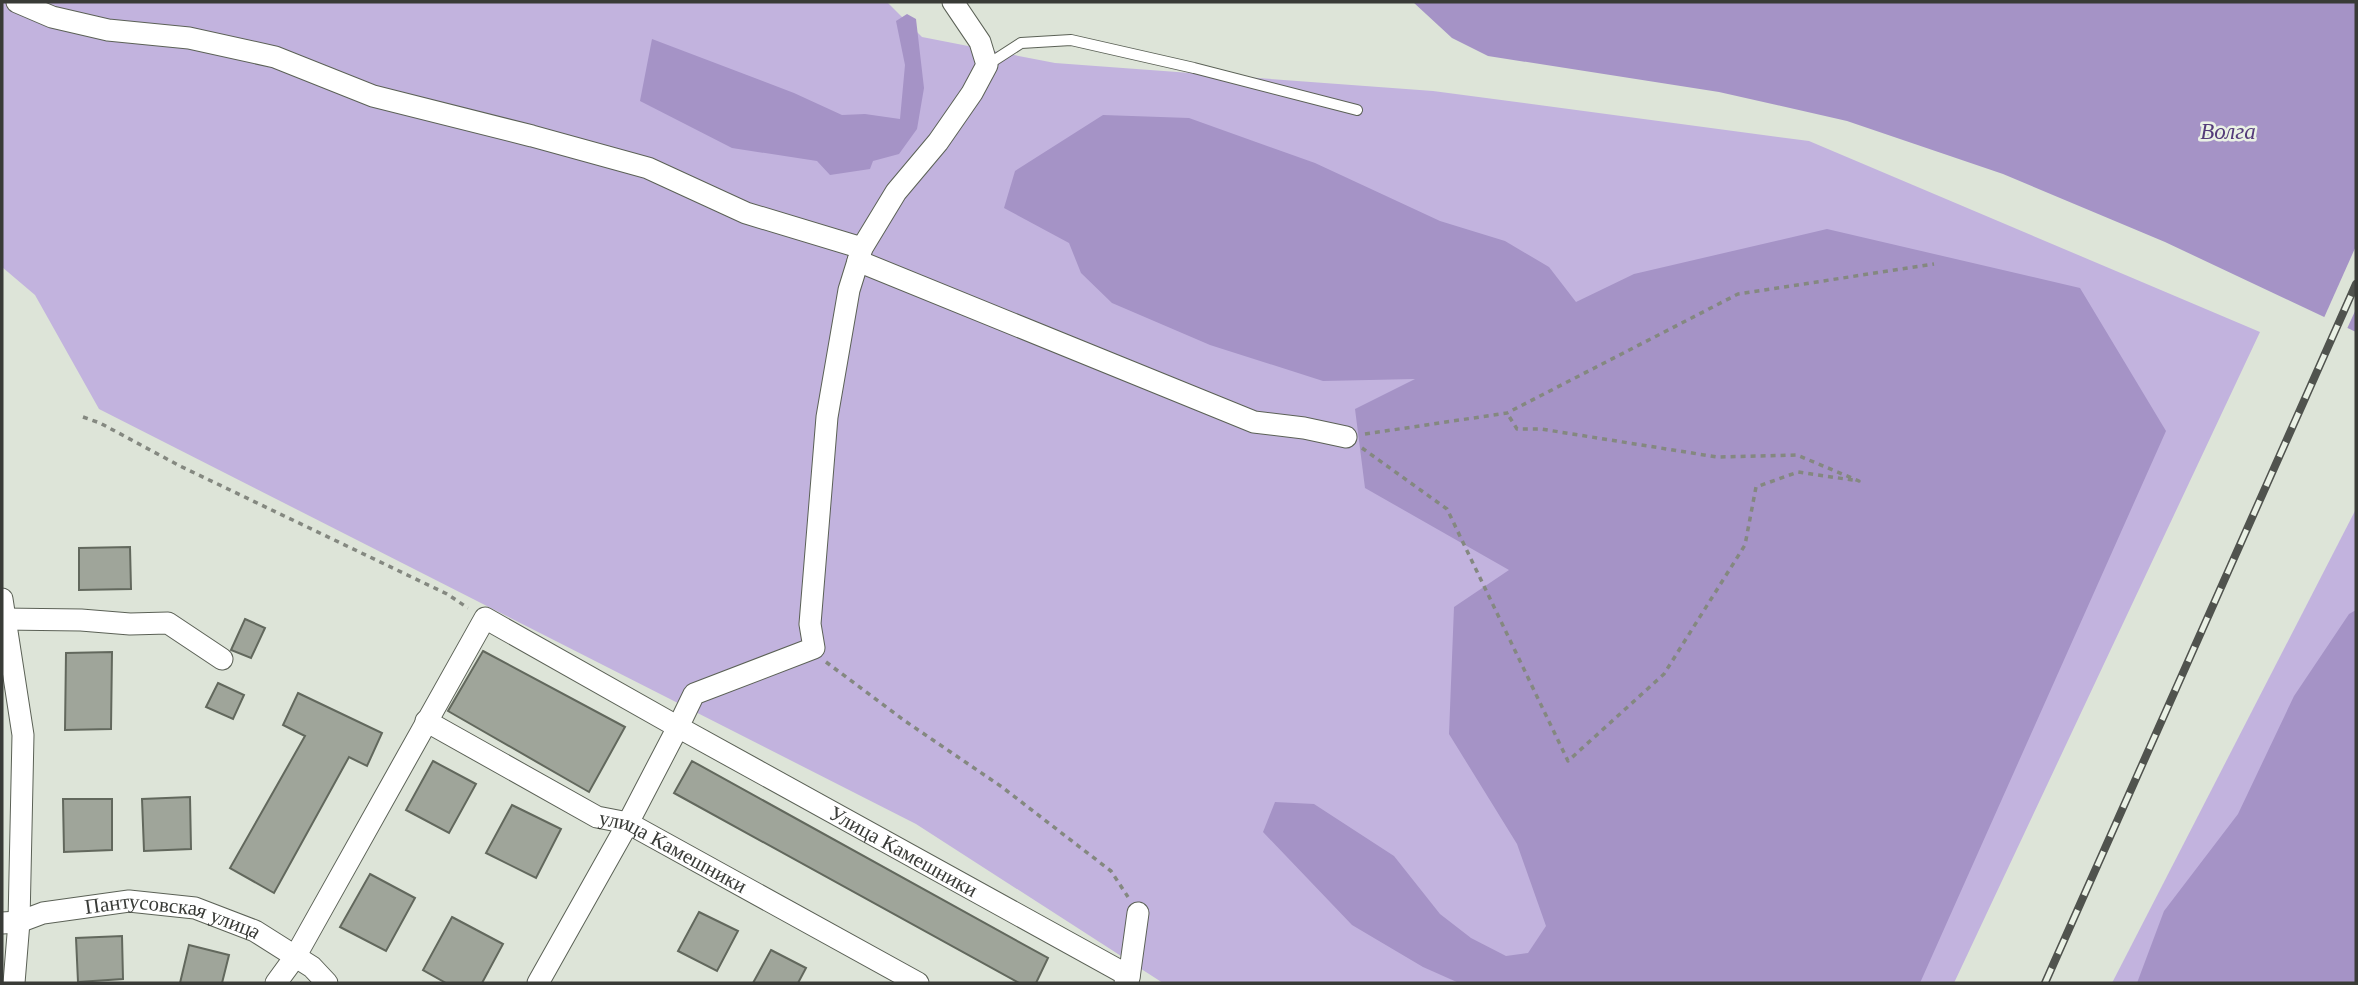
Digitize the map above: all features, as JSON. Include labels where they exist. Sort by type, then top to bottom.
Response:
[{"type":"street","points":[[17,2],[52,17],[108,30],[189,38],[275,57],[373,96],[648,168],[746,213],[860,255],[1254,422],[1304,428],[1346,437]]},
{"type":"street","points":[[538,983],[628,823],[694,694],[814,648],[810,624],[827,417],[849,290],[860,255],[896,192],[938,142],[972,93],[987,65],[980,42],[953,2]]},
{"type":"street","points":[[14,983],[10,923],[23,735],[3,612],[130,624],[168,623],[222,659]]},
{"type":"street","points":[[276,983],[295,957],[485,618]]},
{"type":"street","name":"Улица Камешники","points":[[485,618],[1127,979]]},
{"type":"street","name":"улица Камешники","points":[[426,721],[597,817],[628,823],[918,983]]},
{"type":"street","name":"Пантусовская улица","points":[[10,923],[43,913],[129,901],[195,908],[254,931],[312,967],[327,983]]},
{"type":"street","points":[[1127,979],[1138,913]]},
{"type":"lane","points":[[987,65],[1021,43],[1071,40],[1357,110]]},
{"type":"path","points":[[1346,437],[1507,413],[1738,294],[1934,264]]},
{"type":"path","points":[[1346,437],[1447,509],[1568,761],[1664,674],[1745,545],[1756,487],[1798,472],[1858,481],[1797,455],[1717,457],[1541,429],[1517,429],[1507,413]]},
{"type":"path","points":[[83,417],[447,594],[485,618]]},
{"type":"path","points":[[814,648],[830,667],[1002,787],[1111,871],[1138,913]]},
{"type":"shaded area","points":[[2,2],[887,2],[922,37],[1055,63],[1433,91],[1809,141],[2260,332],[1954,983],[1163,983],[916,824],[99,409],[35,295],[2,267]]},
{"type":"shaded area","name":"Волга","points":[[1413,2],[2356,2],[2356,332],[2165,242],[2003,174],[1847,121],[1719,92],[1488,56],[1452,38]]},
{"type":"shaded area","points":[[907,14],[916,19],[924,88],[917,129],[899,154],[873,161],[870,169],[830,175],[817,161],[732,148],[640,101],[652,39],[794,93],[842,115],[865,114],[900,119],[905,65],[896,21]]},
{"type":"shaded area","points":[[1103,115],[1189,118],[1315,163],[1440,221],[1505,241],[1549,267],[1576,302],[1634,274],[1827,229],[2080,288],[2166,431],[1920,983],[1459,983],[1423,967],[1352,925],[1263,832],[1275,802],[1314,804],[1394,856],[1440,914],[1471,938],[1506,956],[1528,953],[1546,926],[1517,844],[1449,734],[1454,607],[1509,570],[1365,488],[1355,409],[1415,379],[1323,381],[1210,345],[1112,303],[1081,273],[1069,243],[1004,208],[1015,171]]},
{"type":"shaded area","points":[[2356,509],[2356,983],[2112,983]]},
{"type":"shaded area","points":[[2356,610],[2356,983],[2137,983],[2164,911],[2238,814],[2294,696],[2349,614]]},
{"type":"pier","points":[[2356,246],[2356,309],[2346,331],[2323,320]]},
{"type":"building","points":[[130,547],[131,589],[79,590],[79,548]]},
{"type":"building","points":[[245,619],[265,628],[251,658],[231,650]]},
{"type":"building","points":[[483,651],[625,727],[589,792],[448,711]]},
{"type":"building","points":[[112,652],[111,729],[65,730],[66,653]]},
{"type":"building","points":[[218,683],[244,695],[233,719],[206,707]]},
{"type":"building","points":[[298,693],[382,733],[367,766],[349,757],[274,893],[230,868],[305,736],[283,725]]},
{"type":"building","points":[[433,761],[476,784],[449,833],[406,810]]},
{"type":"building","points":[[692,761],[1048,958],[1036,983],[1019,983],[674,793]]},
{"type":"building","points":[[190,797],[191,849],[144,851],[142,799]]},
{"type":"building","points":[[63,799],[112,799],[112,850],[64,852]]},
{"type":"building","points":[[512,805],[561,829],[536,878],[486,853]]},
{"type":"building","points":[[370,874],[415,898],[386,951],[340,927]]},
{"type":"building","points":[[699,912],[738,931],[717,971],[678,951]]},
{"type":"building","points":[[452,917],[503,944],[482,983],[446,983],[423,970]]},
{"type":"building","points":[[122,936],[123,979],[78,982],[76,938]]},
{"type":"building","points":[[189,945],[229,955],[222,983],[180,983]]},
{"type":"building","points":[[771,950],[806,968],[798,983],[753,983]]},
{"type":"railway","points":[[2045,983],[2356,284]]}]
